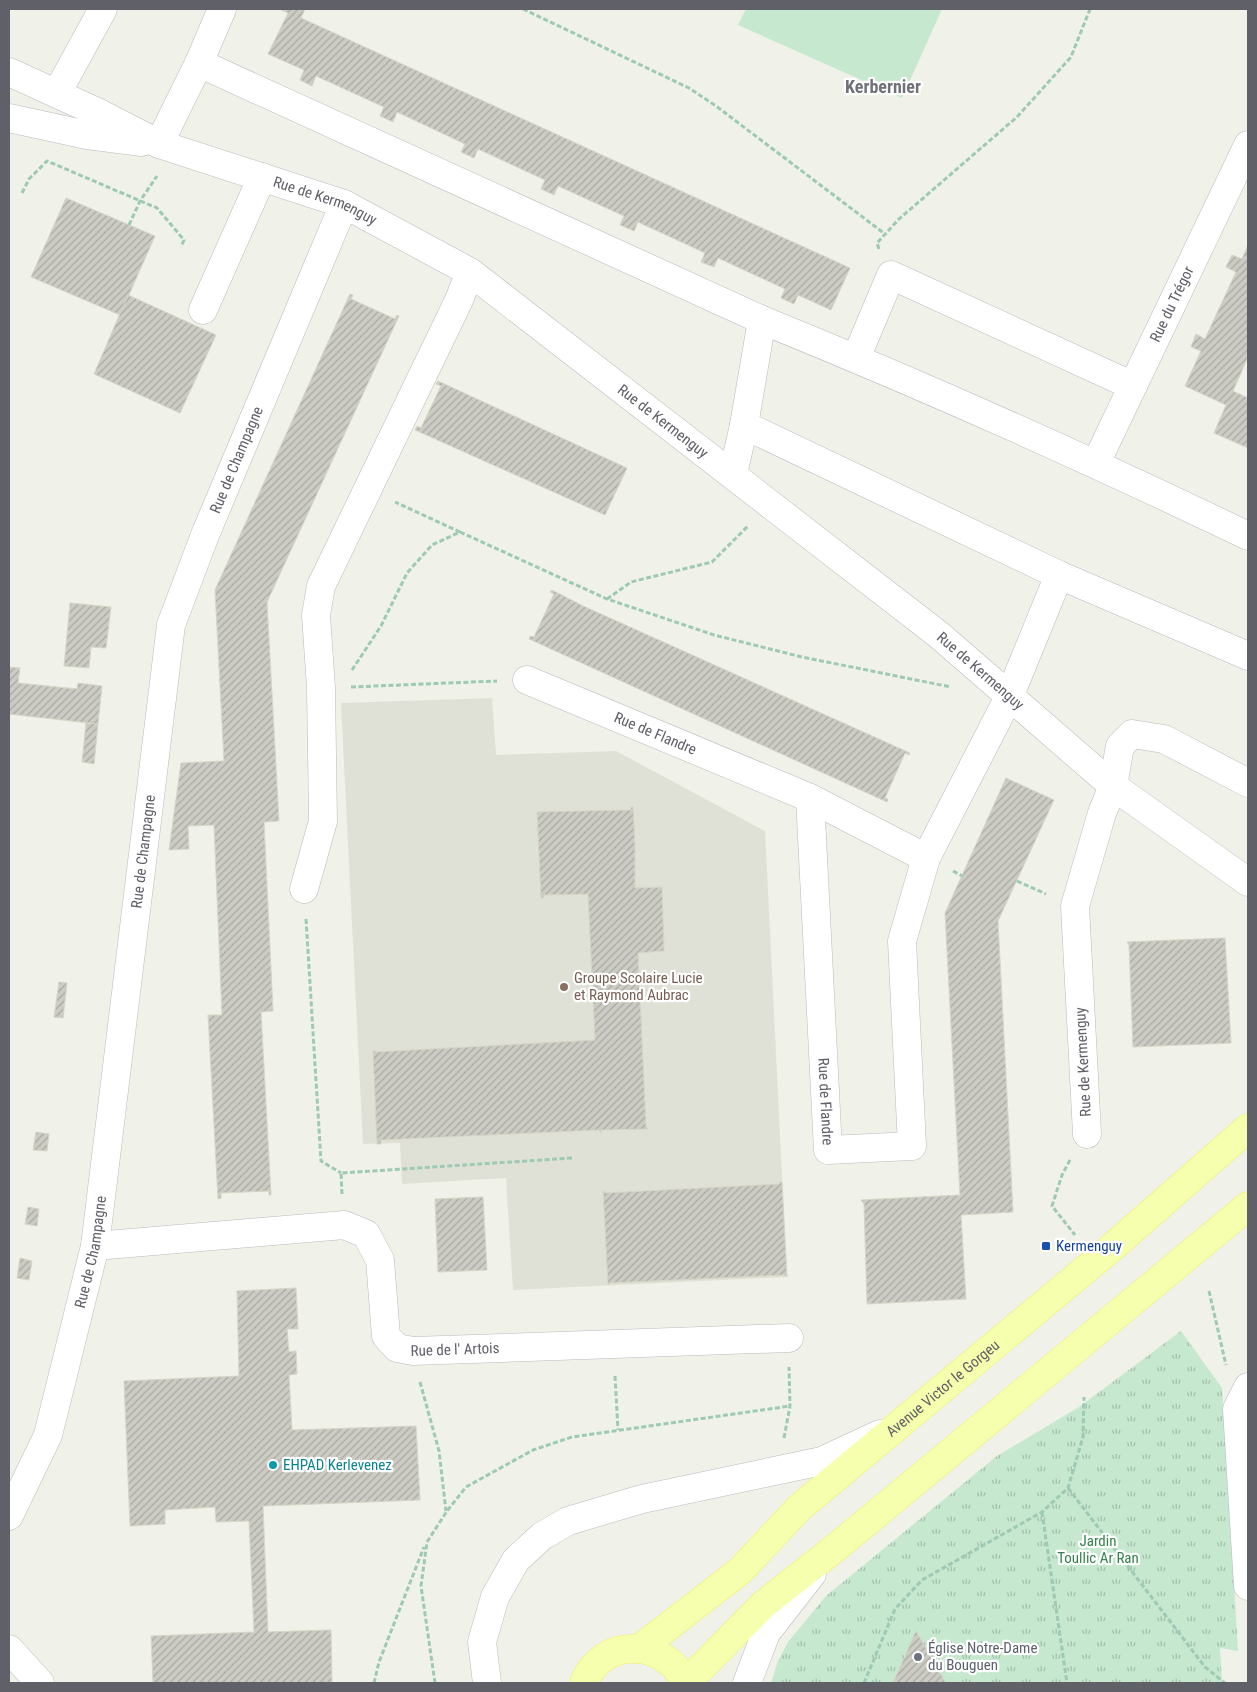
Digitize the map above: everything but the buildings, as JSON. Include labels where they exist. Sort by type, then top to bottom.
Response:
[{"type":"main road","name":"Avenue Victor le Gorgeu","points":[[639,1649],[740,1571],[799,1508],[1109,1250],[1248,1128]]},
{"type":"main road","points":[[584,1683],[594,1666],[604,1657],[616,1651],[639,1649],[659,1654],[672,1662],[686,1683],[763,1605],[834,1549],[1248,1206]]},
{"type":"street","points":[[57,94],[103,9]]},
{"type":"street","points":[[160,144],[199,63],[222,9]]},
{"type":"street","points":[[199,63],[762,320],[856,358],[1096,463],[1248,536]]},
{"type":"street","name":"Rue de Kermenguy","points":[[9,72],[160,144],[344,204],[470,272],[939,635],[1113,786],[1248,882]]},
{"type":"street","name":"Rue de Kermenguy","points":[[9,118],[87,136],[160,144]]},
{"type":"street","name":"Rue du Trégor","points":[[1096,463],[1248,145]]},
{"type":"street","points":[[203,310],[262,177]]},
{"type":"street","name":"Rue de Champagne","points":[[9,1516],[48,1435],[95,1246],[170,625],[205,535],[344,204]]},
{"type":"street","points":[[304,889],[323,821],[330,688],[316,615],[321,586],[470,272]]},
{"type":"street","points":[[856,358],[892,275],[1133,386]]},
{"type":"street","points":[[733,474],[744,426],[762,320]]},
{"type":"street","points":[[744,426],[1059,575],[1248,656]]},
{"type":"street","name":"Rue de Flandre","points":[[810,798],[828,1150],[912,1146],[902,941],[926,858],[1010,695],[1059,575]]},
{"type":"street","name":"Rue de Flandre","points":[[527,680],[810,798],[926,858]]},
{"type":"street","name":"Rue de Kermenguy","points":[[1087,1134],[1075,906],[1102,813],[1113,786],[1120,746],[1132,734],[1164,740],[1248,784]]},
{"type":"street","name":"Rue de l' Artois","points":[[95,1246],[344,1225],[366,1234],[380,1260],[386,1336],[397,1348],[413,1350],[614,1345],[789,1338]]},
{"type":"street","points":[[1243,1398],[1248,1586]]},
{"type":"street","points":[[487,1683],[482,1642],[495,1597],[516,1560],[542,1536],[568,1521],[642,1499],[822,1461],[849,1450],[899,1424]]},
{"type":"street","points":[[747,1683],[766,1633],[800,1587],[834,1549]]},
{"type":"street","points":[[9,1649],[40,1683]]},
{"type":"path","points":[[523,9],[689,88],[739,123],[885,234]]},
{"type":"path","points":[[892,275],[882,262],[877,243],[899,219],[1017,117],[1070,57],[1090,9]]},
{"type":"path","points":[[22,193],[29,178],[47,161],[157,208],[184,240],[181,248]]},
{"type":"path","points":[[128,225],[140,201],[158,176]]},
{"type":"path","points":[[368,490],[606,599],[714,635],[802,656],[957,688]]},
{"type":"path","points":[[606,599],[631,582],[712,562],[770,504]]},
{"type":"path","points":[[330,688],[381,626],[407,573],[432,545],[460,532]]},
{"type":"path","points":[[330,688],[527,680]]},
{"type":"path","points":[[1017,881],[1050,896]]},
{"type":"path","points":[[304,889],[321,1161],[341,1173],[572,1158]]},
{"type":"path","points":[[1075,1235],[1052,1206],[1062,1175],[1087,1134]]},
{"type":"path","points":[[341,1173],[344,1225]]},
{"type":"path","points":[[1209,1291],[1243,1398]]},
{"type":"path","points":[[784,1439],[790,1406],[789,1338]]},
{"type":"path","points":[[614,1345],[618,1430]]},
{"type":"path","points":[[413,1350],[425,1405],[439,1451],[446,1511]]},
{"type":"path","points":[[864,1683],[896,1609],[922,1580],[954,1564],[1042,1512],[1068,1488],[1083,1437],[1084,1397]]},
{"type":"path","points":[[374,1683],[379,1662],[426,1542],[446,1511],[466,1487],[533,1450],[572,1437],[790,1406]]},
{"type":"path","points":[[1068,1488],[1205,1667],[1225,1683]]},
{"type":"path","points":[[1042,1512],[1066,1683]]},
{"type":"path","points":[[426,1542],[421,1586],[435,1683]]},
{"type":"shaded area","name":"Groupe Scolaire Lucie et Raymond Aubrac","points":[[492,698],[496,755],[616,751],[765,831],[787,1277],[513,1290],[506,1178],[402,1184],[400,1143],[363,1144],[341,703]]},
{"type":"green space","points":[[746,9],[942,9],[902,98],[738,25]]},
{"type":"green space","name":"Jardin Toullic Ar Ran","points":[[1181,1331],[1222,1388],[1238,1651],[1220,1648],[1222,1683],[771,1683],[778,1661],[788,1642],[826,1596],[997,1456],[1079,1407]]},
{"type":"place","name":"Groupe Scolaire Lucie et Raymond Aubrac","points":[[564,987]]},
{"type":"place","name":"Kermenguy","points":[[1046,1246]]},
{"type":"place","name":"EHPAD Kerlevenez","points":[[273,1465]]},
{"type":"place","name":"Église Notre-Dame du Bouguen","points":[[918,1657]]},
{"type":"district","name":"Kerbernier","points":[[883,87]]}]
